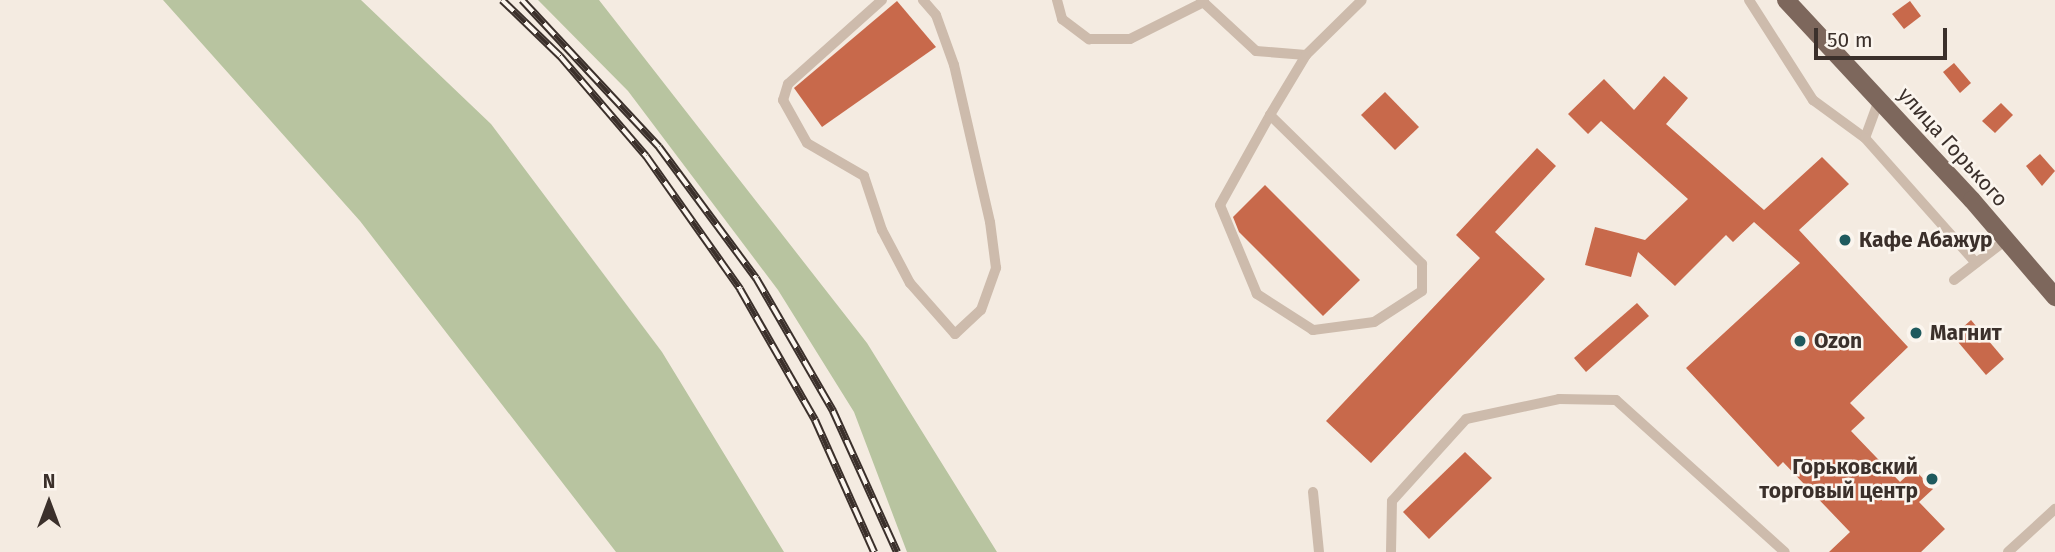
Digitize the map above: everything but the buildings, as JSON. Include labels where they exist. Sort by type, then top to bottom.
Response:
[{"type":"main road","name":"улица Горького","points":[[1786,0],[2055,297]]},
{"type":"lane","points":[[883,0],[789,84],[783,100],[807,143],[864,176],[882,230],[910,283],[954,334],[981,310],[996,268],[990,222],[954,65],[936,15],[923,0]]},
{"type":"lane","points":[[1057,0],[1062,19],[1089,39],[1130,39],[1203,1],[1256,51],[1306,55]]},
{"type":"lane","points":[[1270,115],[1422,264],[1422,291],[1374,322],[1313,330],[1257,294],[1220,205],[1270,115],[1306,55],[1362,0]]},
{"type":"lane","points":[[1749,0],[1813,100],[1865,138],[1976,263]]},
{"type":"lane","points":[[1865,138],[1879,100]]},
{"type":"lane","points":[[1954,280],[2006,240]]},
{"type":"lane","points":[[1391,552],[1392,501],[1466,419],[1559,399],[1616,400],[1785,552]]},
{"type":"lane","points":[[1313,492],[1319,552]]},
{"type":"lane","points":[[2008,552],[2055,509]]},
{"type":"green space","points":[[163,0],[361,0],[491,124],[662,352],[784,552],[616,552],[360,221]]},
{"type":"green space","points":[[538,0],[599,0],[867,343],[997,552],[907,552],[854,412],[778,290],[628,91]]},
{"type":"railway","points":[[502,0],[560,56],[646,156],[740,289],[815,420],[874,552]]},
{"type":"railway","points":[[522,0],[659,147],[756,278],[833,411],[897,552]]},
{"type":"place","name":"Кафе Абажур","points":[[1845,240]]},
{"type":"place","name":"Магнит","points":[[1916,333]]},
{"type":"place","name":"Ozon","points":[[1800,341]]},
{"type":"place","name":"Горьковский торговый центр","points":[[1932,479]]}]
